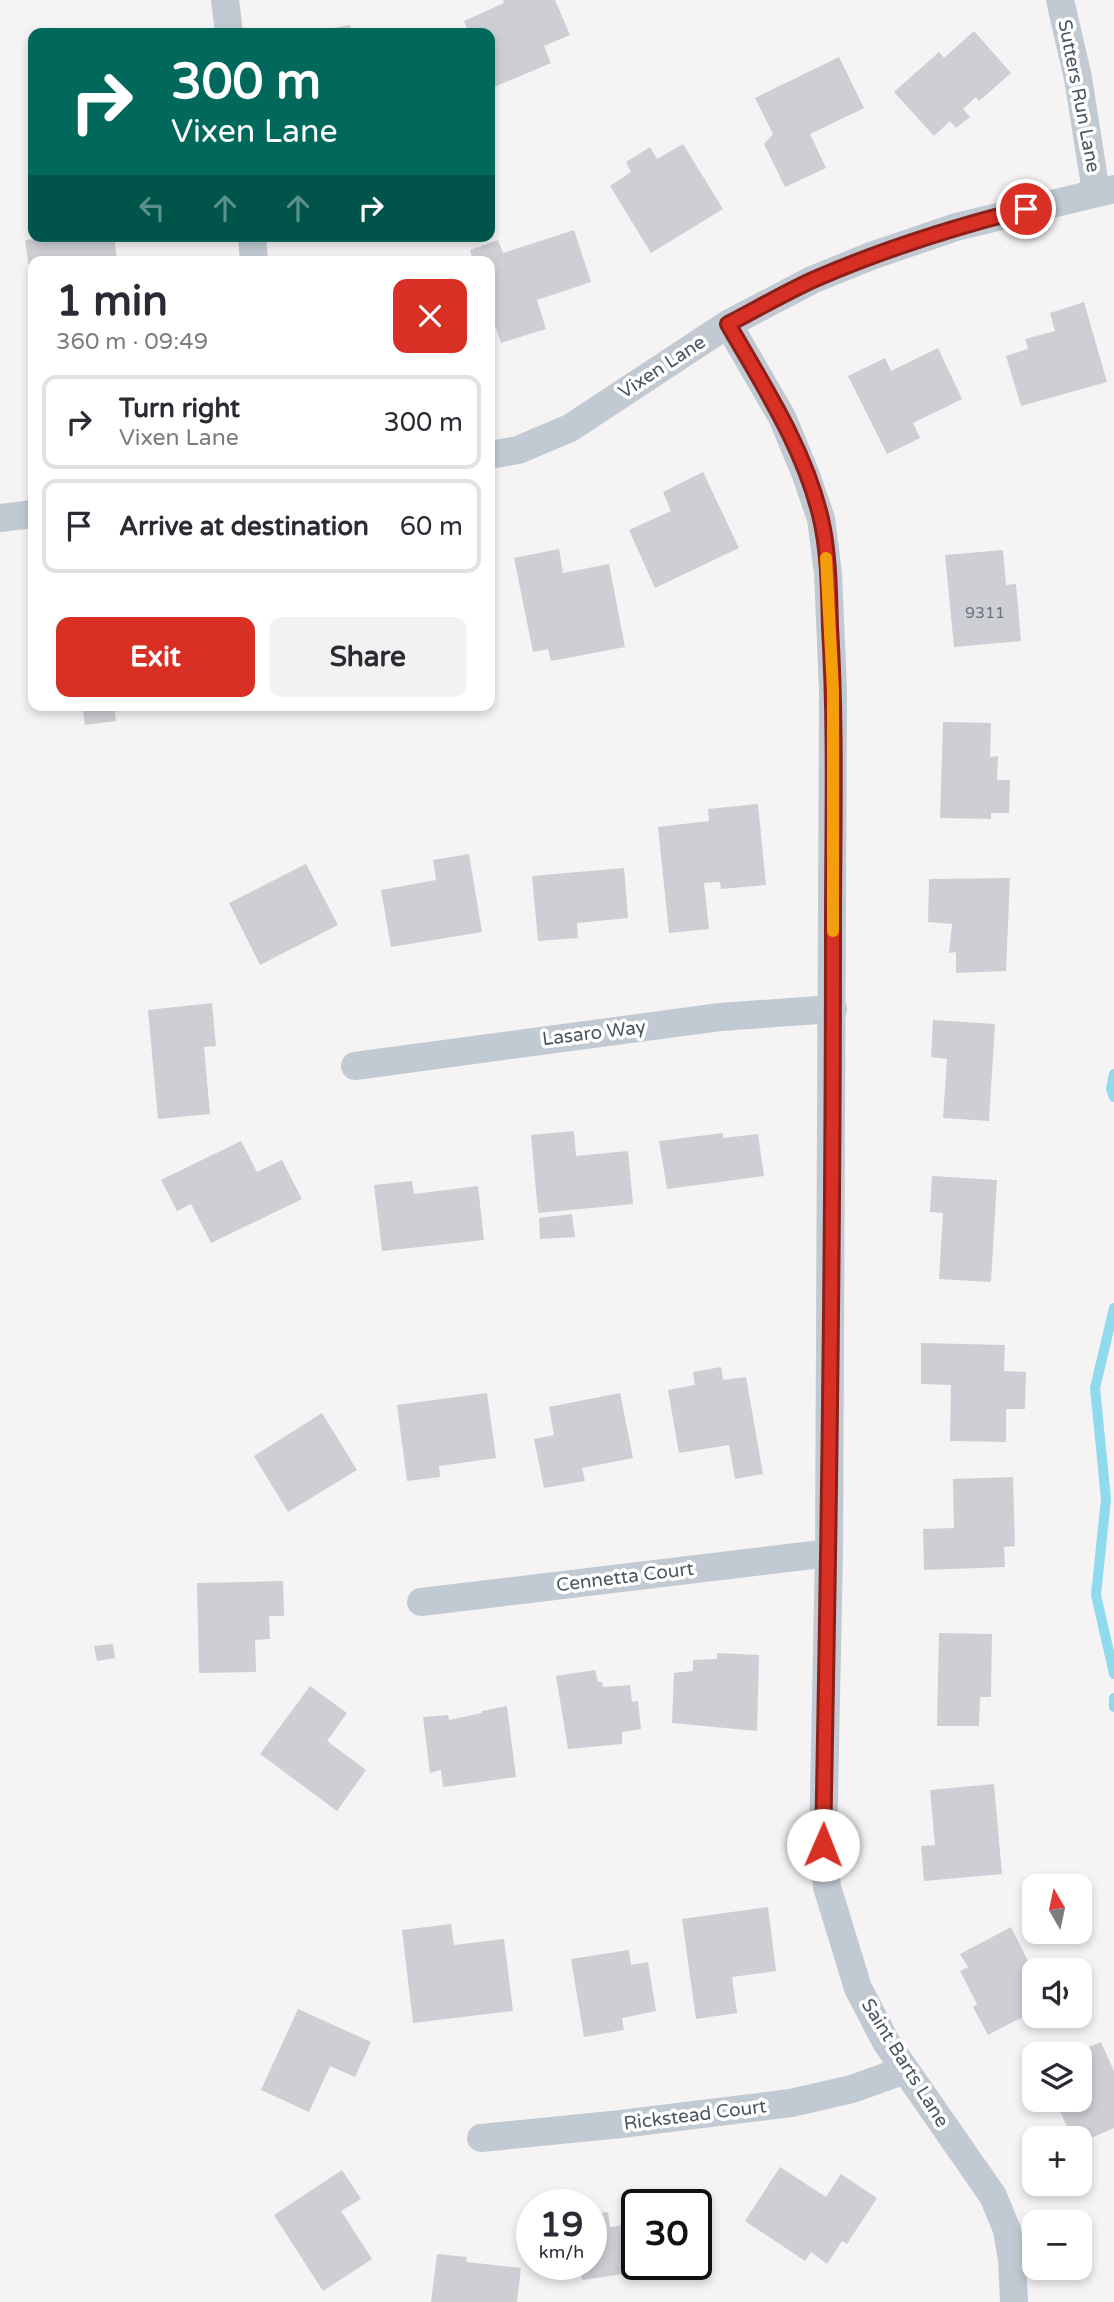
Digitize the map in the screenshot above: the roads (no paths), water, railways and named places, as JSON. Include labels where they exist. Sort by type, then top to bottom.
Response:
[{"type":"street","points":[[225,0],[228,28]]},
{"type":"street","name":"Sutters Run Lane","points":[[1060,0],[1105,191]]},
{"type":"street","name":"Vixen Lane","points":[[495,454],[519,450],[570,428],[728,324],[812,281],[871,256],[956,227],[1105,191]]},
{"type":"street","name":"Saint Barts Lane","points":[[728,324],[782,417],[806,475],[821,519],[828,573],[833,690],[833,1009],[829,1553],[823,1845],[827,1887],[858,1987],[886,2042],[993,2196],[1007,2230],[1014,2302]]},
{"type":"street","points":[[0,519],[28,515]]},
{"type":"street","name":"Lasaro Way","points":[[355,1066],[720,1017],[833,1009]]},
{"type":"street","name":"Cennetta Court","points":[[421,1602],[829,1553]]},
{"type":"street","name":"Rickstead Court","points":[[481,2138],[791,2103],[852,2089],[905,2070]]},
{"type":"waterway","points":[[1114,1074],[1111,1089],[1114,1097]]},
{"type":"waterway","points":[[1114,1308],[1095,1388],[1106,1499],[1096,1595],[1114,1674]]},
{"type":"waterway","points":[[1114,1698],[1114,1707]]}]
